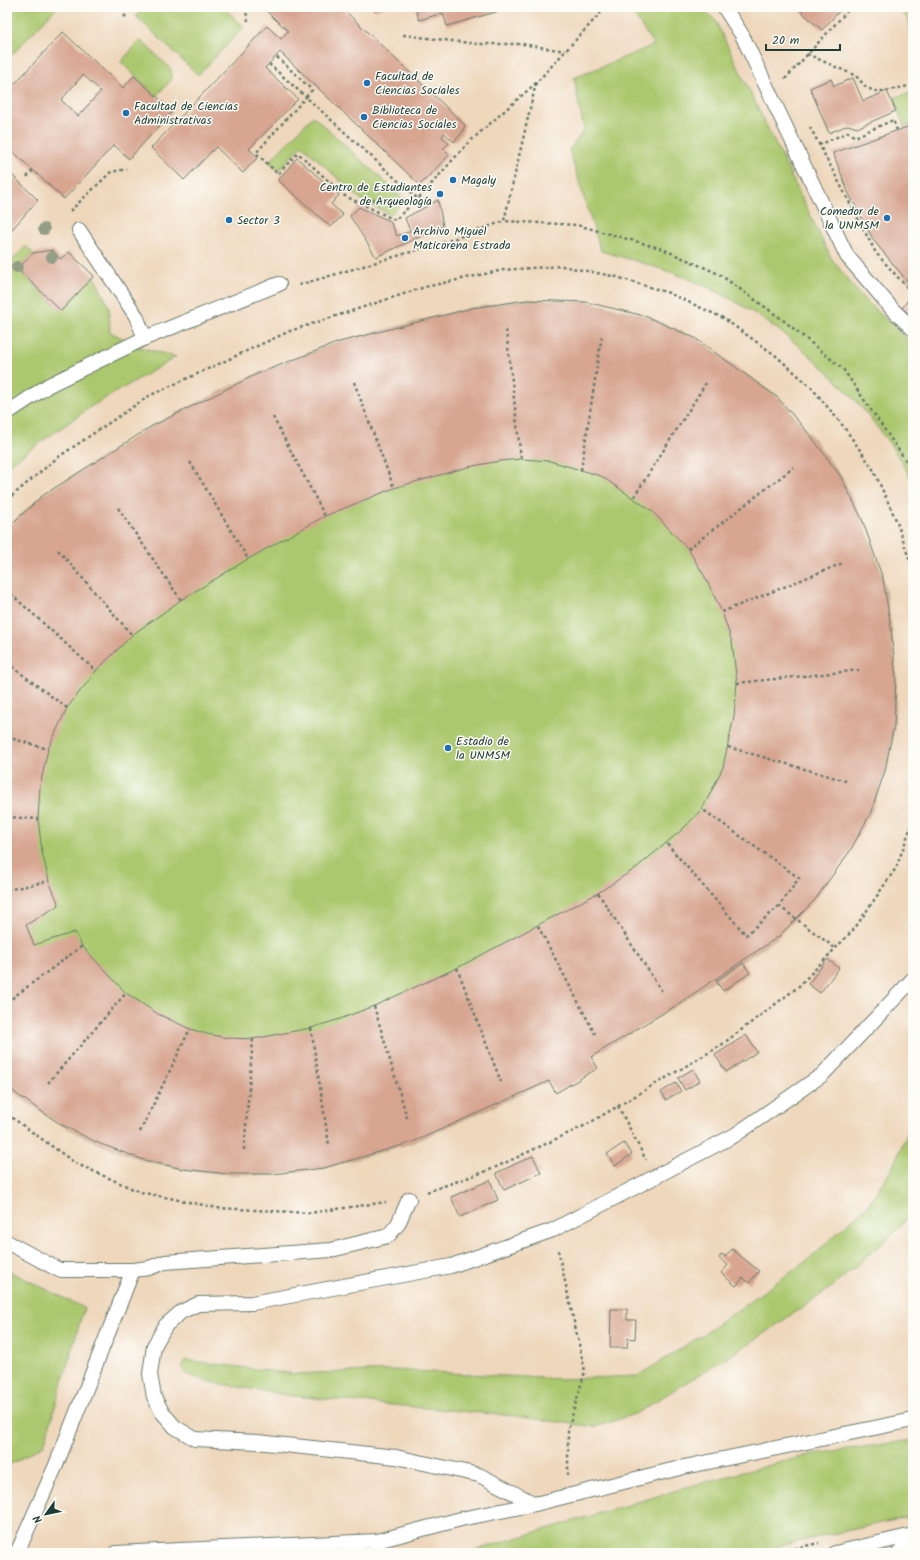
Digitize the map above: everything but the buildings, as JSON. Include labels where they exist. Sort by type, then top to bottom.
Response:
[{"type":"lane","points":[[724,7],[742,35],[847,256],[894,311],[913,329]]},
{"type":"lane","points":[[79,230],[136,316],[145,338]]},
{"type":"lane","points":[[7,413],[49,385],[145,338],[279,284]]},
{"type":"lane","points":[[535,1504],[479,1475],[396,1457],[257,1442],[195,1439],[175,1427],[162,1412],[154,1397],[150,1374],[154,1346],[166,1325],[181,1312],[198,1304],[252,1303],[451,1266],[553,1230],[735,1135],[822,1075],[913,979]]},
{"type":"lane","points":[[7,1242],[59,1270],[133,1270],[149,1268],[166,1262],[331,1250],[388,1236],[398,1224],[409,1199]]},
{"type":"lane","points":[[17,1553],[56,1465],[133,1270]]},
{"type":"lane","points":[[116,1553],[377,1541],[461,1519],[535,1504],[684,1467],[913,1420]]},
{"type":"lane","points":[[835,1553],[913,1536]]},
{"type":"lane","points":[[899,1553],[913,1536]]},
{"type":"path","points":[[245,7],[248,21]]},
{"type":"path","points":[[269,64],[418,198],[467,144],[536,83],[606,7]]},
{"type":"path","points":[[785,79],[851,7]]},
{"type":"path","points":[[124,15],[128,19]]},
{"type":"path","points":[[403,35],[477,44],[522,44],[565,51]]},
{"type":"path","points":[[807,54],[856,76],[866,87],[874,90],[885,91],[913,85]]},
{"type":"path","points":[[276,57],[312,90],[256,152],[278,174],[298,153],[345,196],[395,220],[410,206]]},
{"type":"path","points":[[504,221],[536,83]]},
{"type":"path","points":[[819,145],[848,132],[854,137],[893,120],[897,130]]},
{"type":"path","points":[[66,215],[111,172],[127,169]]},
{"type":"path","points":[[27,177],[33,170]]},
{"type":"path","points":[[836,178],[876,253],[913,294]]},
{"type":"path","points":[[361,204],[380,198],[405,200]]},
{"type":"path","points":[[279,284],[291,287],[448,241],[504,221],[577,225],[660,248],[719,274],[784,320],[843,369],[913,471]]},
{"type":"path","points":[[7,500],[57,458],[149,396],[290,331],[425,287],[503,270],[562,266],[617,277],[669,293],[723,318],[775,355],[811,388],[844,427],[873,469],[897,522],[913,571]]},
{"type":"path","points":[[506,330],[521,459]]},
{"type":"path","points":[[581,470],[602,334]]},
{"type":"path","points":[[354,382],[394,488]]},
{"type":"path","points":[[634,497],[706,383]]},
{"type":"path","points":[[273,417],[324,516]]},
{"type":"path","points":[[190,462],[248,559]]},
{"type":"path","points":[[688,549],[794,467]]},
{"type":"path","points":[[118,508],[181,600]]},
{"type":"path","points":[[58,550],[132,636]]},
{"type":"path","points":[[722,612],[843,563]]},
{"type":"path","points":[[12,594],[96,671]]},
{"type":"path","points":[[7,663],[67,708]]},
{"type":"path","points":[[737,683],[861,670]]},
{"type":"path","points":[[7,737],[48,749]]},
{"type":"path","points":[[728,747],[846,781]]},
{"type":"path","points":[[667,844],[746,935],[779,906],[799,878],[702,809]]},
{"type":"path","points":[[7,817],[38,819]]},
{"type":"path","points":[[7,1114],[75,1163],[140,1192],[218,1208],[309,1213],[409,1199],[492,1169],[586,1125],[720,1046],[798,987],[855,928],[896,868],[913,820]]},
{"type":"path","points":[[7,890],[49,881]]},
{"type":"path","points":[[598,893],[662,993]]},
{"type":"path","points":[[779,906],[835,948]]},
{"type":"path","points":[[538,926],[595,1034]]},
{"type":"path","points":[[7,1002],[82,946]]},
{"type":"path","points":[[457,968],[501,1082]]},
{"type":"path","points":[[48,1083],[126,993]]},
{"type":"path","points":[[374,1006],[408,1121]]},
{"type":"path","points":[[311,1028],[329,1145]]},
{"type":"path","points":[[140,1132],[190,1029]]},
{"type":"path","points":[[244,1150],[253,1039]]},
{"type":"path","points":[[618,1106],[642,1153],[656,1176]]},
{"type":"path","points":[[553,1230],[585,1371],[568,1430],[568,1496]]},
{"type":"shaded area","points":[[7,7],[913,7],[913,1553],[7,1553]]},
{"type":"green space","points":[[7,7],[57,7],[7,60]]},
{"type":"green space","points":[[144,7],[223,7],[244,27],[198,75],[136,16]]},
{"type":"green space","points":[[701,7],[715,20],[831,258],[858,293],[913,345],[913,483],[896,453],[849,393],[821,365],[791,339],[759,316],[728,297],[696,282],[637,261],[601,251],[569,150],[584,130],[574,78],[654,45],[629,8]]},
{"type":"green space","points":[[896,7],[913,7],[913,44],[909,20]]},
{"type":"green space","points":[[140,40],[171,69],[171,80],[156,96],[121,62]]},
{"type":"green space","points":[[913,92],[913,124],[904,127],[894,98]]},
{"type":"green space","points":[[313,116],[405,200],[390,215],[359,198],[302,145],[278,171],[269,162]]},
{"type":"green space","points":[[26,246],[33,253],[18,269],[61,311],[94,276],[109,307],[110,332],[142,348],[176,357],[92,406],[7,466],[7,266]]},
{"type":"green space","name":"Estadio de la UNMSM","points":[[527,300],[586,302],[645,316],[695,338],[777,397],[811,436],[841,477],[862,519],[883,579],[891,628],[896,678],[894,725],[885,771],[870,814],[778,937],[675,1006],[549,1081],[413,1142],[324,1168],[273,1174],[228,1174],[183,1169],[144,1160],[98,1143],[60,1124],[15,1093],[7,1084],[7,528],[42,496],[152,426],[257,374],[339,342],[472,308]]},
{"type":"green space","points":[[913,1120],[913,1210],[898,1229],[832,1287],[750,1343],[635,1414],[595,1427],[514,1416],[294,1396],[215,1383],[188,1375],[182,1369],[185,1360],[294,1374],[392,1370],[561,1379],[638,1376],[707,1332],[809,1259],[867,1206],[893,1166]]},
{"type":"green space","points":[[7,1270],[84,1308],[44,1445],[7,1466]]},
{"type":"green space","points":[[913,1440],[913,1516],[747,1553],[466,1553],[701,1483],[813,1454]]},
{"type":"place","name":"Facultad de Ciencias Sociales","points":[[367,83]]},
{"type":"place","name":"Facultad de Ciencias Administrativas","points":[[126,113]]},
{"type":"place","name":"Biblioteca de Ciencias Sociales","points":[[364,117]]},
{"type":"place","name":"Magaly","points":[[453,180]]},
{"type":"place","name":"Centro de Estudiantes de Arqueología","points":[[440,194]]},
{"type":"place","name":"Comedor de la UNMSM","points":[[887,218]]},
{"type":"place","name":"Sector 3","points":[[229,220]]},
{"type":"place","name":"Archivo Miguel Maticorena Estrada","points":[[405,238]]},
{"type":"place","name":"Estadio de la UNMSM","points":[[448,748]]}]
